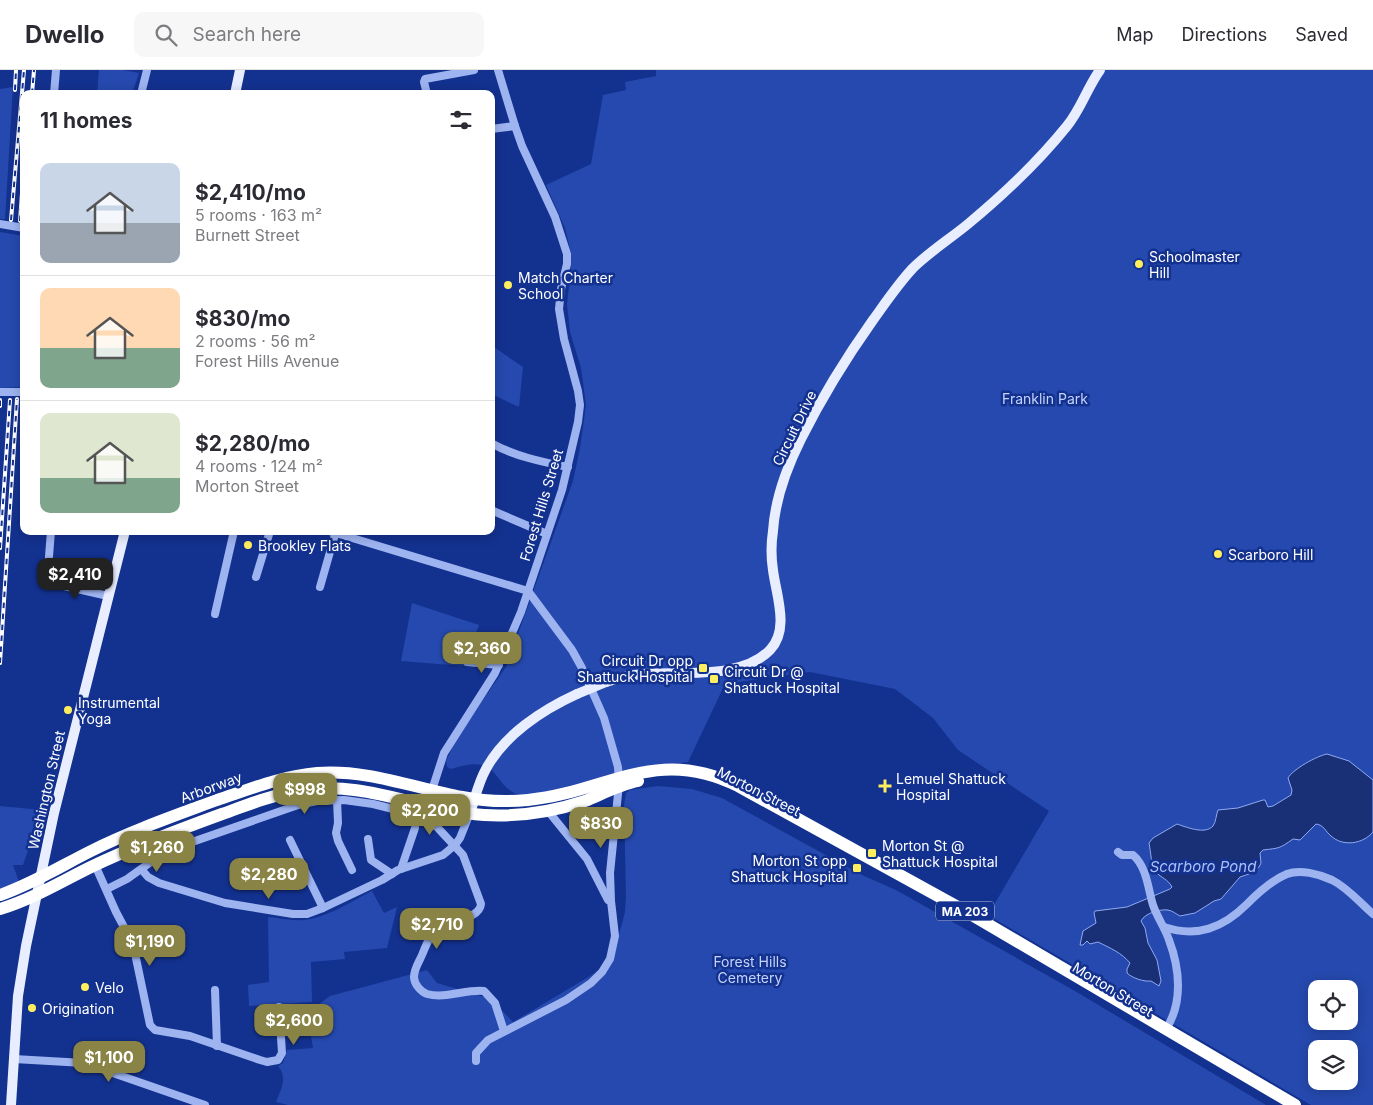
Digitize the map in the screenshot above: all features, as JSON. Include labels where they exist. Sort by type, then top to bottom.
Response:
[{"type":"highway","name":"Morton Street","points":[[470,813],[512,815],[548,811],[585,801],[642,771],[671,769],[703,772],[729,781],[967,912],[1295,1105]]},
{"type":"highway","name":"Arborway","points":[[0,895],[122,837],[273,781],[318,773],[344,773],[366,775],[474,799]]},
{"type":"highway","name":"Morton Street","points":[[474,799],[506,801],[541,798],[619,782],[673,777],[705,781],[732,791],[964,920],[1279,1105]]},
{"type":"highway","name":"MA 203","points":[[0,909],[36,895],[150,840],[276,796],[297,791],[322,788],[350,788],[372,791],[470,813]]},
{"type":"highway","points":[[194,824],[200,816],[199,807]]},
{"type":"main road","points":[[236,90],[240,70]]},
{"type":"main road","name":"Circuit Drive","points":[[470,813],[485,770],[504,745],[535,718],[577,694],[606,682],[637,674],[707,672],[731,669],[753,662],[772,648],[778,637],[780,625],[772,565],[776,510],[794,454],[836,375],[897,286],[915,266],[1005,192],[1048,148],[1077,112],[1100,70]]},
{"type":"main road","name":"Washington Street","points":[[11,1105],[20,977],[36,895],[54,812],[124,535]]},
{"type":"street","points":[[54,90],[56,70]]},
{"type":"street","points":[[142,90],[147,70]]},
{"type":"street","points":[[426,90],[425,79],[474,70]]},
{"type":"street","name":"Forest Hills Street","points":[[432,790],[444,753],[499,665],[528,591],[560,498],[580,406],[559,309],[561,289],[567,264],[566,254],[555,217],[522,146],[498,70]]},
{"type":"street","points":[[495,128],[515,126]]},
{"type":"street","points":[[0,224],[20,227]]},
{"type":"street","points":[[0,392],[20,392]]},
{"type":"street","points":[[495,445],[509,452],[544,463],[568,467]]},
{"type":"street","points":[[495,512],[547,534]]},
{"type":"street","points":[[51,535],[47,582],[108,596]]},
{"type":"street","points":[[214,614],[233,535]]},
{"type":"street","points":[[256,577],[269,535]]},
{"type":"street","points":[[320,587],[333,535]]},
{"type":"street","points":[[344,535],[528,591],[572,650],[582,668],[606,724],[618,767],[619,782],[610,873],[615,936],[610,959],[602,972],[591,983],[566,1000],[488,1040],[476,1053],[476,1060]]},
{"type":"street","points":[[467,662],[499,665]]},
{"type":"street","points":[[107,889],[121,883],[142,870],[162,854],[175,848],[298,805],[337,800],[370,803],[413,814],[436,827],[455,845],[466,860],[481,904],[474,916],[448,923],[431,935],[415,970],[414,979],[418,987],[425,993],[435,995],[477,990],[484,991],[495,1003],[504,1031]]},
{"type":"street","points":[[337,800],[338,822],[336,834],[352,870]]},
{"type":"street","points":[[548,811],[587,860],[601,884],[612,912]]},
{"type":"street","points":[[142,870],[148,877],[158,883],[225,903],[293,914],[307,914],[401,869],[443,855],[455,845],[462,834],[470,813]]},
{"type":"street","points":[[401,869],[415,828]]},
{"type":"street","points":[[368,839],[371,860],[392,874]]},
{"type":"street","points":[[290,840],[323,908]]},
{"type":"street","points":[[1118,852],[1122,855],[1133,855],[1138,860],[1157,916],[1170,940],[1177,968],[1178,990],[1175,1010],[1166,1029]]},
{"type":"street","points":[[95,865],[117,915],[133,944],[150,1025],[155,1030],[190,1036],[270,1062],[278,1060],[282,1054],[279,1007]]},
{"type":"street","points":[[1164,927],[1186,932],[1201,931],[1218,925],[1230,918],[1271,883],[1287,874],[1295,872],[1318,875],[1332,880],[1353,894],[1373,914]]},
{"type":"street","points":[[215,990],[217,1046]]},
{"type":"street","points":[[14,1059],[84,1063],[205,1105]]},
{"type":"green space","points":[[99,70],[123,70],[139,73],[133,90],[97,90]]},
{"type":"green space","name":"Franklin Park","points":[[656,70],[1373,70],[1373,1105],[1311,1105],[988,915],[1049,811],[958,750],[933,718],[895,689],[810,672],[725,684],[688,762],[629,771],[525,797],[505,786],[488,768],[480,765],[468,765],[451,769],[447,767],[446,761],[458,735],[506,667],[573,481],[580,448],[586,405],[581,368],[570,332],[567,304],[571,253],[565,228],[546,185],[591,164],[603,95],[626,90],[625,82],[656,76]]},
{"type":"green space","points":[[13,87],[5,219],[0,219],[0,89]]},
{"type":"green space","points":[[0,232],[20,235],[20,387],[0,388]]},
{"type":"green space","points":[[495,348],[523,367],[519,407],[495,396]]},
{"type":"green space","points":[[412,603],[479,625],[463,666],[401,661]]},
{"type":"green space","name":"Forest Hills Cemetery","points":[[658,786],[692,789],[722,798],[862,875],[896,890],[1075,991],[1266,1105],[288,1105],[276,1102],[283,1079],[278,1066],[283,1063],[287,1050],[313,1048],[307,1013],[330,996],[427,970],[437,983],[491,999],[513,1022],[595,973],[613,957],[625,912],[624,805],[626,793],[630,790]]},
{"type":"green space","points":[[0,806],[42,810],[23,865],[13,865],[19,882],[0,889]]},
{"type":"green space","points":[[372,891],[384,913],[397,907],[387,948],[344,952],[345,959],[311,962],[312,1002],[249,1006],[248,985],[269,982],[268,917],[294,920],[312,919],[338,909]]},
{"type":"water","name":"Scarboro Pond","points":[[1327,754],[1349,761],[1373,780],[1373,832],[1369,836],[1353,843],[1341,842],[1316,824],[1300,840],[1293,839],[1279,848],[1263,850],[1260,853],[1261,863],[1259,867],[1249,874],[1240,877],[1221,899],[1214,901],[1195,913],[1180,916],[1165,910],[1153,912],[1143,918],[1141,921],[1145,928],[1148,943],[1157,960],[1161,981],[1159,986],[1151,981],[1129,975],[1127,969],[1130,963],[1123,956],[1098,942],[1090,944],[1087,941],[1080,945],[1083,931],[1096,923],[1095,911],[1127,907],[1172,887],[1169,882],[1156,872],[1153,866],[1149,843],[1153,838],[1177,824],[1195,830],[1210,829],[1214,824],[1218,810],[1238,808],[1263,800],[1265,800],[1268,807],[1273,806],[1291,795],[1292,790],[1288,778],[1291,774],[1306,763]]},
{"type":"railway","points":[[15,90],[16,70]]},
{"type":"railway","points":[[22,90],[24,70]]},
{"type":"railway","points":[[32,90],[34,70]]},
{"type":"railway","points":[[11,220],[20,116]]},
{"type":"railway","points":[[0,663],[17,399]]},
{"type":"railway","points":[[0,400],[0,406]]},
{"type":"railway","points":[[0,548],[10,400]]},
{"type":"place","name":"Schoolmaster Hill","points":[[1139,264]]},
{"type":"place","name":"Match Charter School","points":[[508,285]]},
{"type":"place","name":"Brookley Flats","points":[[248,545]]},
{"type":"place","name":"Scarboro Hill","points":[[1218,554]]},
{"type":"place","name":"Circuit Dr opp Shattuck Hospital","points":[[703,668]]},
{"type":"place","name":"Circuit Dr @ Shattuck Hospital","points":[[714,679]]},
{"type":"place","name":"Instrumental Yoga","points":[[68,710]]},
{"type":"place","name":"Lemuel Shattuck Hospital","points":[[885,786]]},
{"type":"place","name":"Morton St @ Shattuck Hospital","points":[[872,853]]},
{"type":"place","name":"Morton St opp Shattuck Hospital","points":[[857,868]]},
{"type":"place","name":"Velo","points":[[85,987]]},
{"type":"place","name":"Origination","points":[[32,1008]]}]
